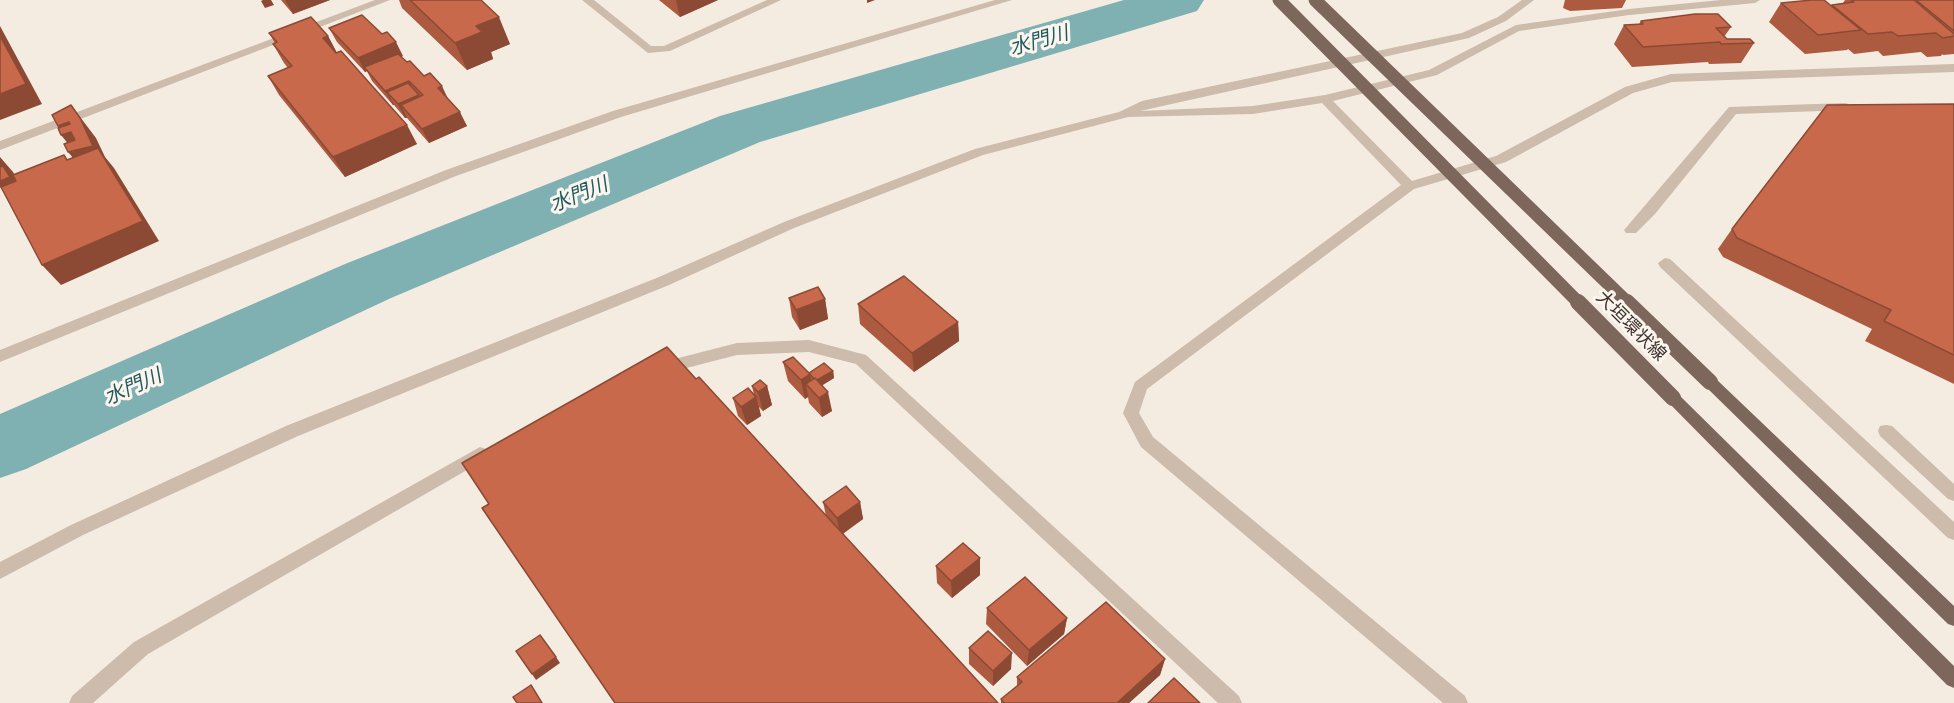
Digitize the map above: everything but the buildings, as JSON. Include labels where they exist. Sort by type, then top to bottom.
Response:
[{"type":"main road","name":"大垣環状線","points":[[1279,0],[1672,398],[1954,679]]},
{"type":"main road","name":"大垣環状線","points":[[1315,0],[1954,618]]},
{"type":"street","points":[[0,146],[385,0]]},
{"type":"street","points":[[587,0],[648,50],[666,49],[776,0]]},
{"type":"street","points":[[0,356],[451,173],[606,118],[1007,0]]},
{"type":"street","points":[[1123,115],[1142,105],[1465,36],[1502,19],[1529,0]]},
{"type":"street","points":[[0,572],[76,530],[292,431],[664,281],[789,225],[979,152],[1123,115],[1253,111],[1325,99],[1433,73],[1516,28],[1629,12],[1755,0]]},
{"type":"street","points":[[1502,19],[1516,28]]},
{"type":"street","points":[[1458,703],[1147,442],[1131,413],[1140,386],[1409,186],[1501,159],[1629,90],[1671,78],[1954,68]]},
{"type":"street","points":[[1325,99],[1409,186]]},
{"type":"street","points":[[1631,230],[1650,211],[1734,110],[1861,107]]},
{"type":"street","points":[[1665,262],[1954,533]]},
{"type":"street","points":[[648,372],[737,349],[809,346],[861,358],[1232,703]]},
{"type":"street","points":[[1886,431],[1954,494]]},
{"type":"street","points":[[79,703],[141,648],[490,448]]},
{"type":"waterway","name":"水門川","points":[[0,447],[368,281],[740,129],[1179,0]]}]
